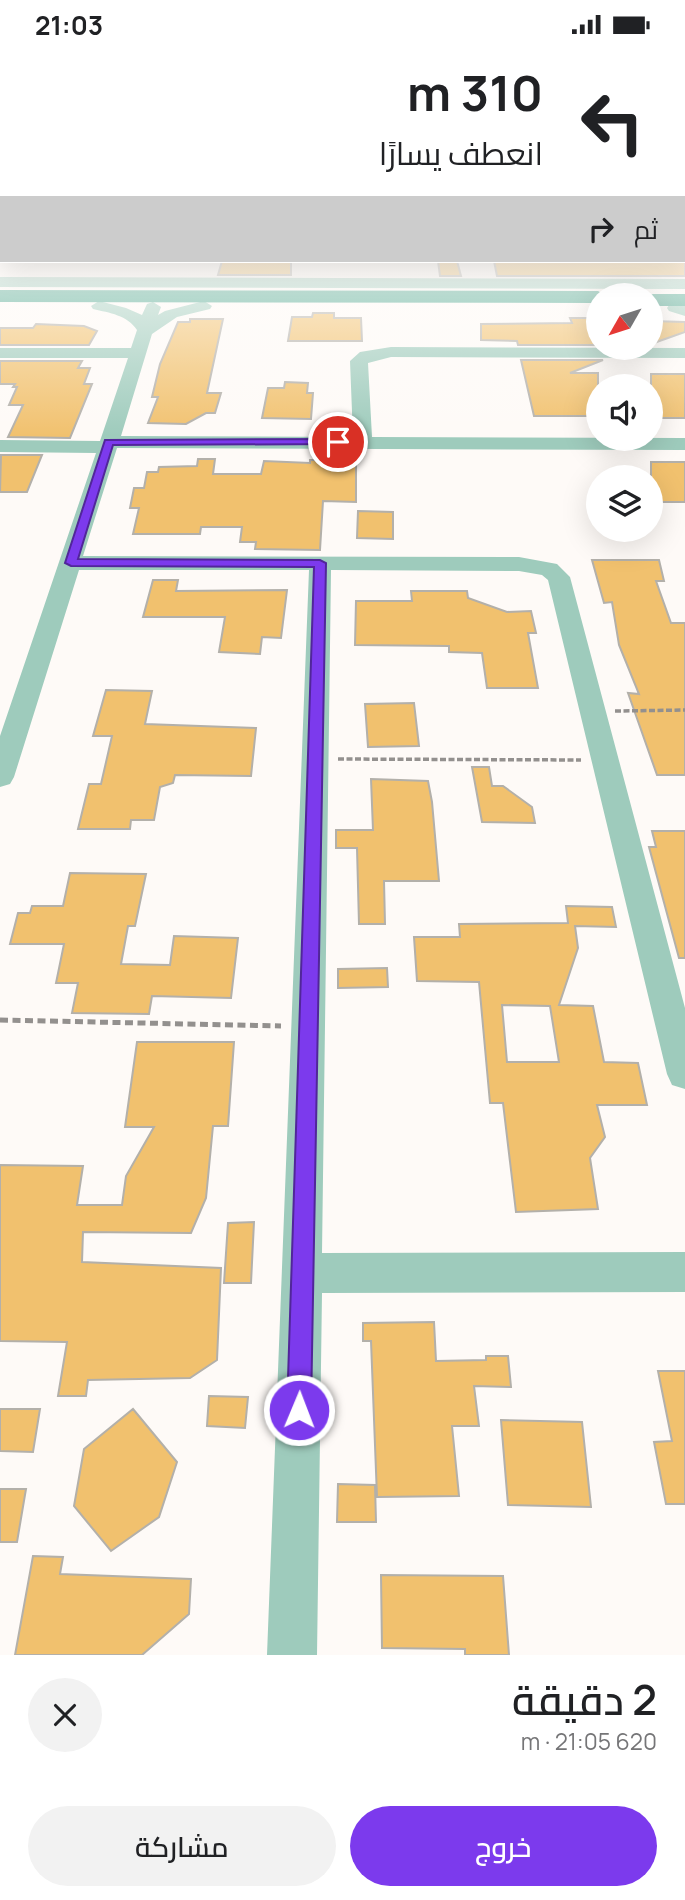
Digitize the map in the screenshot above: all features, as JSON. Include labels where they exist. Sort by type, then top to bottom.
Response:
[{"type":"main road","points":[[0,296],[297,289],[586,297]]},
{"type":"main road","points":[[39,295],[58,298],[142,299],[151,302],[153,307]]},
{"type":"main road","points":[[663,301],[683,305]]},
{"type":"main road","points":[[663,307],[683,305]]},
{"type":"main road","points":[[0,307],[586,308]]},
{"type":"street","points":[[225,286],[267,289]]},
{"type":"street","points":[[297,289],[534,286]]},
{"type":"street","points":[[99,306],[134,317],[143,324],[146,331]]},
{"type":"street","points":[[146,331],[165,317],[204,306]]},
{"type":"street","points":[[0,778],[153,307]]},
{"type":"street","points":[[363,442],[359,361],[366,356],[391,352],[685,353]]},
{"type":"street","points":[[0,353],[139,353]]},
{"type":"street","points":[[0,446],[363,442],[685,444]]},
{"type":"street","points":[[71,563],[519,564],[549,569],[559,576],[685,1074]]},
{"type":"street","points":[[292,1655],[320,563]]},
{"type":"street","points":[[303,1273],[685,1272]]},
{"type":"path","points":[[594,711],[685,711]]},
{"type":"path","points":[[316,759],[606,760]]},
{"type":"path","points":[[0,1020],[310,1027]]},
{"type":"building","points":[[313,313],[334,313],[334,318],[361,318],[362,341],[288,341],[292,317],[312,317]]},
{"type":"building","points":[[570,318],[586,318],[586,345],[518,345],[517,341],[481,340],[481,324],[572,323]]},
{"type":"building","points":[[190,319],[223,319],[207,393],[221,393],[215,413],[206,413],[186,424],[148,423],[158,397],[152,397],[160,364],[178,322],[190,322]]},
{"type":"building","points":[[663,321],[685,322],[685,332],[663,340]]},
{"type":"building","points":[[36,324],[84,326],[97,331],[89,345],[0,345],[0,328],[33,328]]},
{"type":"building","points":[[521,360],[600,361],[570,373],[598,373],[586,374],[586,416],[534,416]]},
{"type":"building","points":[[0,361],[82,361],[78,368],[90,368],[84,384],[92,384],[70,438],[8,437],[23,405],[9,405],[17,387],[13,387],[15,384],[0,384]]},
{"type":"building","points":[[663,374],[685,374],[685,418],[663,418]]},
{"type":"building","points":[[285,382],[308,383],[307,393],[313,393],[311,419],[262,418],[268,388],[284,388]]},
{"type":"building","points":[[1,455],[42,455],[27,492],[0,492]]},
{"type":"building","points":[[198,459],[215,459],[213,474],[261,474],[264,461],[310,463],[310,460],[356,460],[356,502],[323,501],[320,550],[255,549],[256,542],[240,542],[242,527],[201,527],[200,534],[133,534],[139,508],[130,508],[134,488],[144,488],[147,472],[158,472],[159,467],[197,466]]},
{"type":"building","points":[[651,462],[685,462],[685,502],[663,502],[663,465],[651,465]]},
{"type":"building","points":[[358,511],[393,512],[393,539],[357,538]]},
{"type":"building","points":[[592,560],[659,560],[664,581],[656,581],[671,623],[685,623],[685,775],[657,775],[628,693],[639,694],[619,645],[612,602],[604,603]]},
{"type":"building","points":[[153,580],[178,580],[176,591],[287,590],[281,638],[262,637],[260,654],[219,652],[225,617],[143,617]]},
{"type":"building","points":[[411,591],[467,591],[468,598],[507,612],[531,611],[536,633],[528,633],[538,688],[487,688],[482,653],[449,652],[449,646],[355,645],[356,601],[412,601]]},
{"type":"building","points":[[106,690],[152,691],[145,724],[256,728],[251,776],[175,775],[173,783],[160,787],[154,820],[131,820],[130,829],[78,829],[89,784],[101,784],[112,736],[93,736]]},
{"type":"building","points":[[414,703],[419,746],[368,747],[365,704]]},
{"type":"building","points":[[472,767],[489,767],[492,786],[503,786],[532,807],[535,823],[482,822]]},
{"type":"building","points":[[371,779],[428,781],[432,802],[439,881],[384,881],[385,924],[359,924],[357,848],[336,848],[336,830],[373,830]]},
{"type":"building","points":[[652,831],[685,831],[685,958],[679,958],[649,847],[656,847]]},
{"type":"building","points":[[70,873],[146,874],[135,926],[128,926],[121,964],[170,965],[174,936],[238,938],[231,998],[152,996],[149,1014],[72,1013],[78,983],[56,983],[64,944],[10,944],[18,913],[30,913],[32,906],[63,906]]},
{"type":"building","points":[[566,906],[612,907],[616,927],[575,926],[578,948],[559,1005],[593,1006],[604,1062],[638,1063],[647,1105],[597,1105],[605,1137],[590,1158],[598,1209],[516,1212],[503,1103],[490,1103],[479,982],[417,981],[414,937],[460,937],[459,924],[568,923]],"holes":[[[502,1005],[550,1006],[559,1062],[507,1062]]]},
{"type":"building","points":[[387,968],[388,987],[338,988],[338,969]]},
{"type":"building","points":[[137,1042],[234,1042],[228,1126],[213,1126],[206,1198],[191,1233],[83,1232],[82,1262],[221,1268],[217,1360],[190,1378],[88,1380],[86,1396],[58,1396],[67,1342],[0,1341],[0,1165],[83,1166],[77,1205],[122,1205],[126,1176],[154,1127],[125,1127]]},
{"type":"building","points":[[254,1222],[251,1283],[224,1283],[228,1223]]},
{"type":"building","points":[[434,1322],[436,1361],[486,1360],[486,1356],[508,1356],[511,1387],[474,1386],[479,1426],[452,1426],[459,1496],[377,1497],[371,1341],[363,1341],[363,1323]]},
{"type":"building","points":[[658,1371],[685,1371],[685,1504],[666,1504],[654,1442],[672,1441]]},
{"type":"building","points":[[209,1396],[248,1397],[245,1428],[207,1426]]},
{"type":"building","points":[[0,1409],[40,1409],[33,1452],[0,1451]]},
{"type":"building","points":[[133,1409],[177,1462],[159,1517],[111,1551],[74,1506],[84,1449]]},
{"type":"building","points":[[501,1420],[582,1422],[591,1507],[508,1505]]},
{"type":"building","points":[[338,1484],[375,1485],[376,1522],[337,1522]]},
{"type":"building","points":[[0,1489],[26,1489],[17,1542],[0,1542]]},
{"type":"building","points":[[33,1556],[63,1557],[60,1574],[191,1579],[189,1614],[142,1655],[15,1655]]},
{"type":"building","points":[[381,1575],[503,1576],[509,1655],[465,1655],[465,1649],[382,1648]]},
{"type":"route","points":[[299,1410],[320,563],[71,563],[109,442],[338,442]]}]
